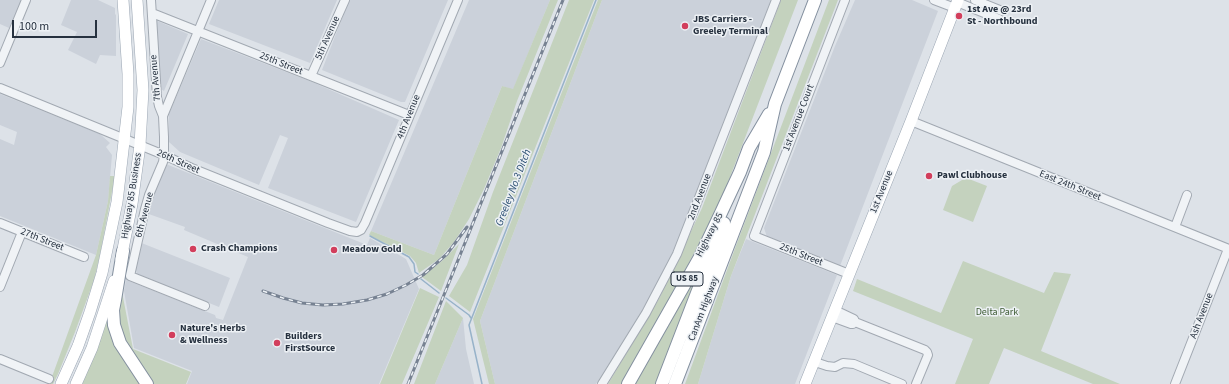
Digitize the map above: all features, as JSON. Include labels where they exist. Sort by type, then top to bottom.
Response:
[{"type":"highway","name":"Highway 85","points":[[729,242],[764,152],[775,104],[815,0]]},
{"type":"highway","name":"Highway 85","points":[[628,384],[700,257],[740,172],[749,148],[775,104]]},
{"type":"highway","points":[[662,384],[736,192],[740,172]]},
{"type":"highway","name":"CanAm Highway","points":[[677,381],[729,242]]},
{"type":"highway","points":[[123,252],[114,305],[114,325],[120,343],[129,359],[147,384]]},
{"type":"main road","name":"Highway 85 Business","points":[[61,384],[78,346],[102,273],[117,202],[128,114],[128,87],[122,1]]},
{"type":"main road","name":"1st Avenue","points":[[805,384],[957,3]]},
{"type":"main road","name":"Highway 85 Business","points":[[76,384],[92,348],[123,252],[132,204],[140,145],[143,90],[138,4]]},
{"type":"street","points":[[0,63],[26,0]]},
{"type":"street","name":"7th Avenue","points":[[151,0],[157,97],[163,116],[164,155]]},
{"type":"street","points":[[163,116],[211,0]]},
{"type":"street","name":"5th Avenue","points":[[311,76],[345,0]]},
{"type":"street","name":"4th Avenue","points":[[358,232],[365,223],[458,0]]},
{"type":"street","name":"2nd Avenue","points":[[602,384],[646,313],[677,254],[776,0]]},
{"type":"street","name":"1st Avenue Court","points":[[754,236],[845,0]]},
{"type":"street","points":[[934,0],[957,3],[1000,15],[975,0]]},
{"type":"street","points":[[122,1],[138,4]]},
{"type":"street","name":"25th Street","points":[[152,13],[409,115]]},
{"type":"street","name":"26th Street","points":[[0,88],[328,223],[350,231],[358,232]]},
{"type":"street","name":"East 24th Street","points":[[911,121],[1228,249]]},
{"type":"street","name":"6th Avenue","points":[[164,155],[163,162],[149,195],[145,209],[130,276],[205,306]]},
{"type":"street","points":[[1175,227],[1187,195]]},
{"type":"street","name":"27th Street","points":[[0,223],[84,257]]},
{"type":"street","points":[[0,287],[22,232]]},
{"type":"street","name":"25th Street","points":[[754,236],[849,274]]},
{"type":"street","name":"Ash Avenue","points":[[1175,384],[1228,249]]},
{"type":"street","points":[[834,313],[854,319],[855,322],[925,350],[928,355],[916,384]]},
{"type":"street","points":[[0,359],[49,379]]},
{"type":"street","points":[[815,362],[835,367],[843,363],[854,364],[902,384]]},
{"type":"shaded area","points":[[0,0],[22,0],[9,28],[0,24]]},
{"type":"shaded area","points":[[71,0],[98,0],[115,8],[116,56],[100,55],[96,64],[68,50],[77,32],[61,25]]},
{"type":"shaded area","points":[[219,0],[337,0],[310,63],[209,24]]},
{"type":"shaded area","points":[[349,0],[448,0],[405,102],[401,102],[322,70]]},
{"type":"shaded area","points":[[469,0],[550,0],[513,90],[502,86],[434,255],[371,231]]},
{"type":"shaded area","points":[[602,0],[771,0],[673,253],[652,294],[596,384],[495,384],[480,321]]},
{"type":"shaded area","points":[[855,0],[912,0],[938,11],[840,266],[767,237],[764,228],[835,46]]},
{"type":"shaded area","points":[[155,20],[188,34],[164,91],[159,88]]},
{"type":"shaded area","points":[[201,39],[312,82],[399,120],[356,222],[268,188],[288,138],[280,135],[259,185],[180,152],[169,142],[169,114]]},
{"type":"shaded area","points":[[0,94],[100,134],[110,143],[106,147],[112,155],[108,201],[96,255],[0,216],[0,139],[14,145],[17,132],[0,125]]},
{"type":"shaded area","points":[[166,164],[367,245],[370,238],[406,259],[419,289],[379,384],[187,384],[192,371],[134,348],[124,291],[126,280],[215,315],[216,318],[223,320],[248,257],[184,230],[185,227],[146,213],[151,196]]},
{"type":"shaded area","points":[[746,239],[837,275],[795,384],[698,384],[731,276]]},
{"type":"shaded area","points":[[139,242],[230,278],[219,307],[137,274],[135,267]]},
{"type":"shaded area","points":[[463,318],[466,349],[474,384],[435,384]]},
{"type":"green space","points":[[550,0],[558,0],[517,101],[501,148],[484,189],[469,219],[454,242],[439,259],[419,273],[416,263],[410,256],[369,235],[371,231],[434,255],[502,86],[513,89]]},
{"type":"green space","points":[[569,0],[594,0],[470,312],[449,296],[467,265],[493,192]]},
{"type":"green space","points":[[598,0],[602,0],[480,321],[495,384],[489,384],[473,319]]},
{"type":"green space","points":[[781,0],[798,0],[720,203],[679,282],[622,384],[608,384],[660,297],[702,208]]},
{"type":"green space","points":[[829,0],[838,0],[731,276],[698,384],[685,384],[737,243]]},
{"type":"green space","points":[[110,176],[115,176],[94,280],[58,374],[53,384],[47,384],[53,374],[96,255],[108,201]]},
{"type":"green space","points":[[969,179],[987,186],[973,222],[943,210],[952,186],[962,180]]},
{"type":"green space","points":[[459,244],[441,291],[422,277],[443,260]]},
{"type":"green space","points":[[706,254],[657,384],[634,384]]},
{"type":"green space","name":"Delta Park","points":[[963,261],[1044,293],[1054,272],[1071,274],[1041,351],[1120,384],[1093,384],[1004,348],[989,384],[955,384],[973,339],[853,291],[857,279],[941,313]]},
{"type":"green space","points":[[420,288],[439,297],[402,384],[380,384]]},
{"type":"green space","points":[[122,292],[133,349],[191,372],[186,384],[154,384],[129,351],[116,318]]},
{"type":"green space","points":[[446,301],[463,318],[435,384],[414,384]]},
{"type":"green space","points":[[109,310],[117,346],[125,362],[142,384],[82,384]]},
{"type":"waterway","name":"Greeley No.3 Ditch","points":[[482,384],[469,325],[596,0]]},
{"type":"waterway","points":[[370,236],[409,257],[414,264],[415,272],[418,274]]},
{"type":"waterway","points":[[421,279],[439,293]]},
{"type":"waterway","points":[[446,298],[471,318]]},
{"type":"railway","points":[[408,384],[563,0]]},
{"type":"railway","points":[[263,291],[302,303],[323,305],[343,304],[367,300],[387,294],[423,275],[447,254],[467,227]]},
{"type":"place","name":"1st Ave @ 23rd St - Northbound","points":[[959,16]]},
{"type":"place","name":"JBS Carriers - Greeley Terminal","points":[[685,26]]},
{"type":"place","name":"Pawl Clubhouse","points":[[929,176]]},
{"type":"place","name":"Crash Champions","points":[[193,249]]},
{"type":"place","name":"Meadow Gold","points":[[334,250]]},
{"type":"place","name":"Nature's Herbs & Wellness","points":[[172,335]]},
{"type":"place","name":"Builders FirstSource","points":[[277,343]]}]
